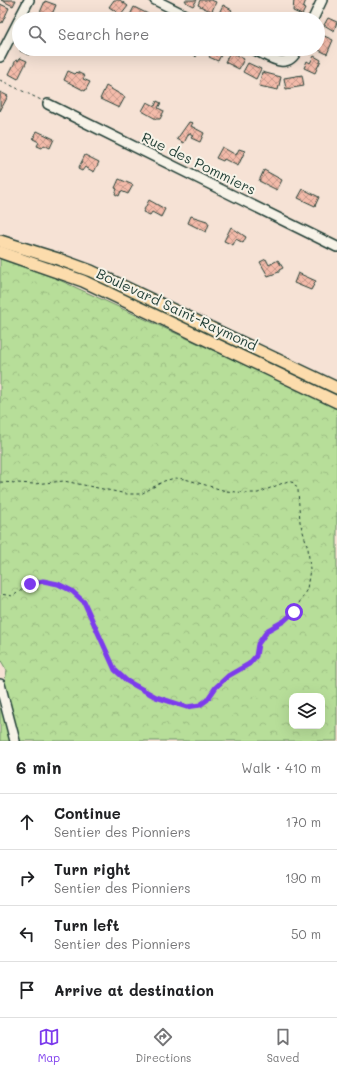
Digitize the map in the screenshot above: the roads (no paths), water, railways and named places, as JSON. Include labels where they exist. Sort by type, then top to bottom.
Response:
[{"type":"main road","name":"Boulevard Saint-Raymond","points":[[0,241],[58,259],[90,271],[337,388]]},
{"type":"main road","name":"Boulevard Saint-Raymond","points":[[0,252],[56,270],[97,287],[337,402]]},
{"type":"street","points":[[23,12],[29,0]]},
{"type":"street","points":[[155,0],[179,12]]},
{"type":"street","points":[[316,12],[322,0]]},
{"type":"street","points":[[0,57],[12,33]]},
{"type":"street","points":[[268,56],[281,62],[290,60],[293,56]]},
{"type":"street","name":"Rue des Pommiers","points":[[48,104],[337,247]]},
{"type":"street","points":[[0,684],[15,741]]}]
